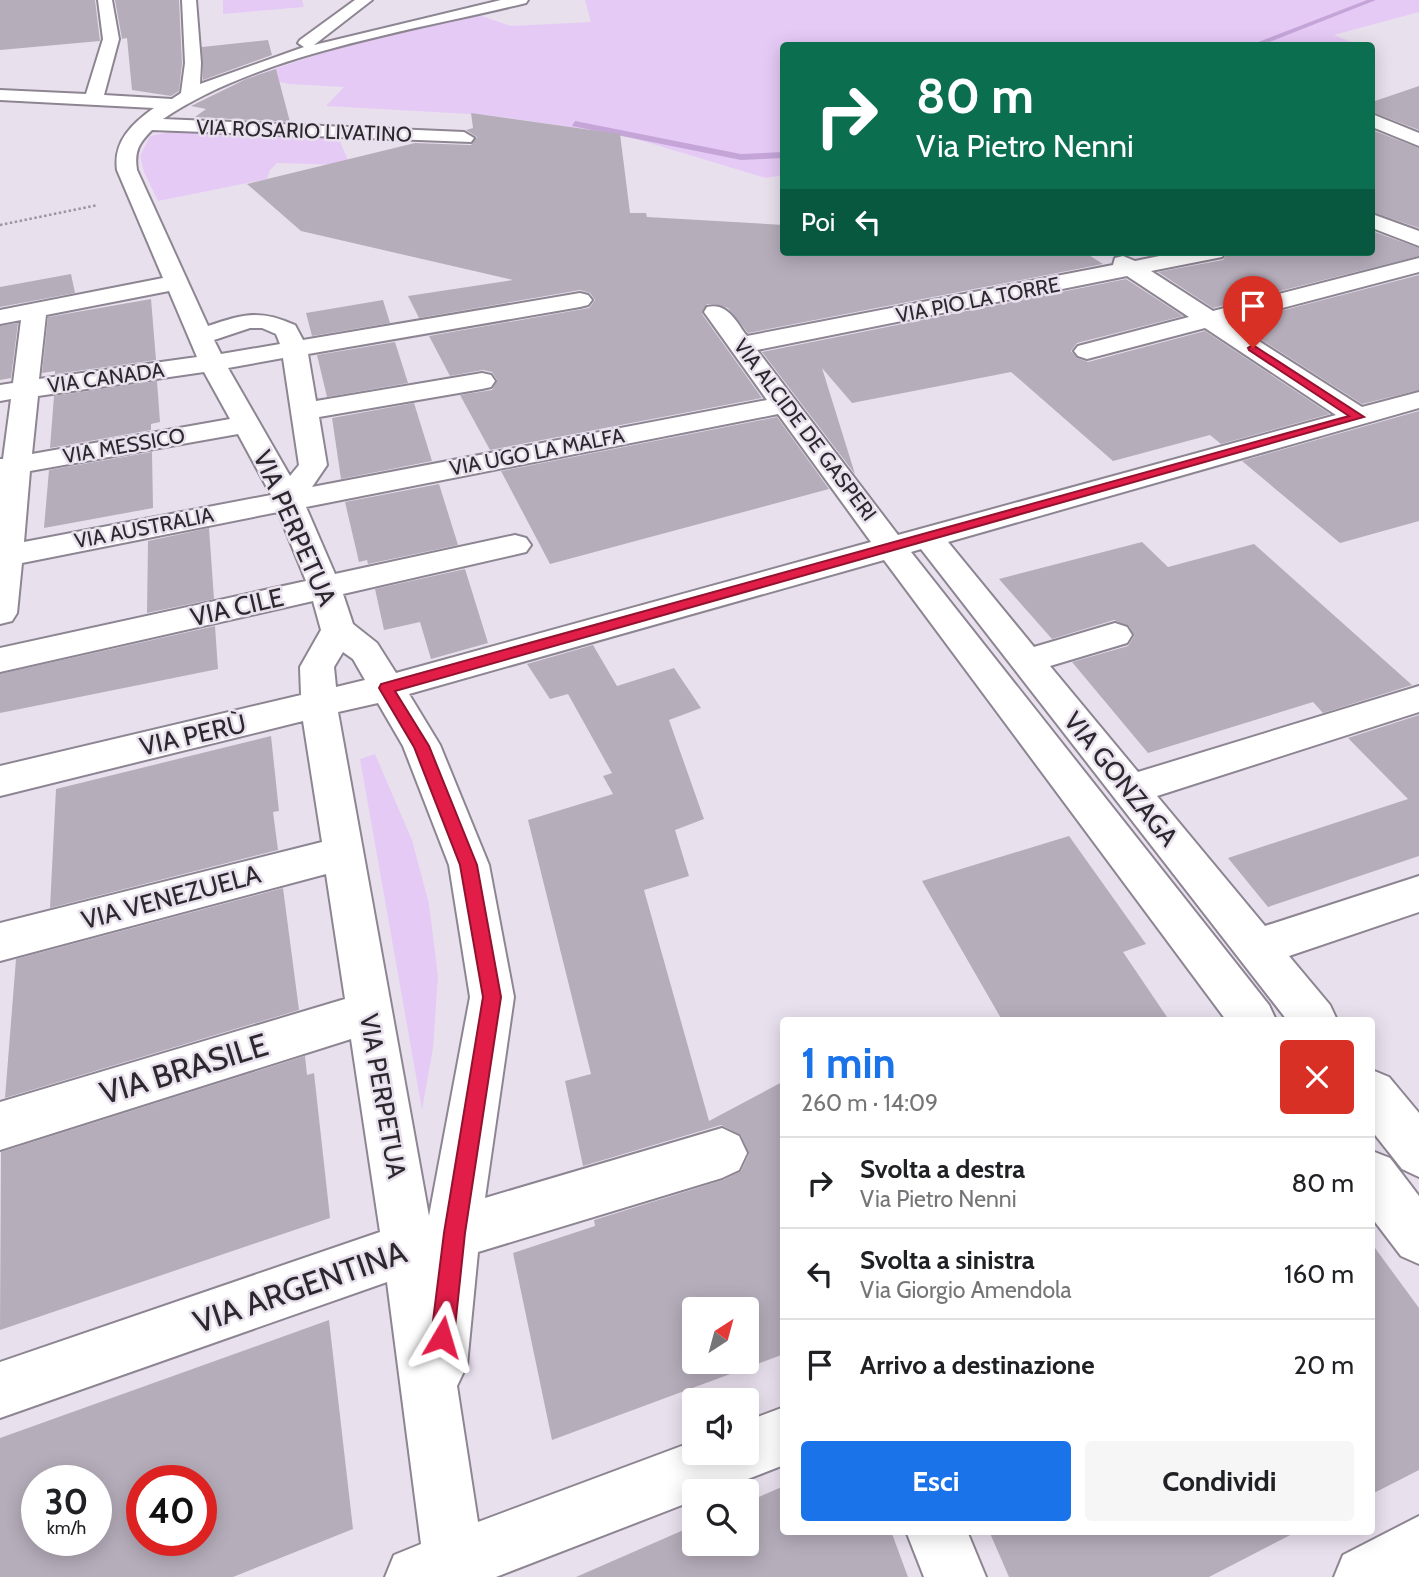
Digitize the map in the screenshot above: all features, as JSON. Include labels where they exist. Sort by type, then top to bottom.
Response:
[{"type":"street","points":[[94,98],[111,39],[105,0]]},
{"type":"street","points":[[0,95],[181,99],[193,63],[189,0]]},
{"type":"street","name":"VIA PERPETUA","points":[[442,1572],[433,1415],[432,1241],[368,1013],[320,705],[317,667],[338,630],[324,587],[288,499],[212,363],[127,170],[124,154],[130,140],[144,124],[181,99],[245,74],[328,45],[521,0]]},
{"type":"street","points":[[328,45],[368,6]]},
{"type":"street","points":[[300,54],[303,44],[368,6]]},
{"type":"street","points":[[193,63],[245,74]]},
{"type":"street","points":[[1375,121],[1419,140]]},
{"type":"street","name":"VIA ROSARIO LIVATINO","points":[[144,124],[464,138]]},
{"type":"street","points":[[1375,221],[1419,239]]},
{"type":"street","points":[[1113,256],[1358,417]]},
{"type":"street","name":"VIA PIO LA TORRE","points":[[742,345],[1196,256]]},
{"type":"street","points":[[1087,351],[1419,265]]},
{"type":"street","points":[[0,317],[175,283]]},
{"type":"street","name":"VIA CANADA","points":[[13,391],[212,363],[580,300]]},
{"type":"street","points":[[0,613],[13,391],[34,311]]},
{"type":"street","name":"VIA ALCIDE DE GASPERI","points":[[716,312],[892,548]]},
{"type":"street","points":[[200,337],[248,321],[266,321],[286,330],[294,348],[313,465],[288,499]]},
{"type":"street","points":[[305,411],[482,381]]},
{"type":"street","name":"VIA UGO LA MALFA","points":[[288,499],[786,404]]},
{"type":"street","name":"VIA PERÙ","points":[[0,781],[386,688],[1358,417],[1415,405]]},
{"type":"street","name":"VIA MESSICO","points":[[9,466],[248,424]]},
{"type":"street","name":"VIA AUSTRALIA","points":[[3,556],[288,499]]},
{"type":"street","name":"VIA GONZAGA","points":[[928,538],[1312,1017]]},
{"type":"street","name":"VIA CILE","points":[[0,660],[515,545]]},
{"type":"street","name":"VIA GONZAGA","points":[[892,548],[1251,1017]]},
{"type":"street","points":[[338,630],[365,651],[421,746],[469,865],[492,997],[432,1241]]},
{"type":"street","points":[[1026,661],[1115,635]]},
{"type":"street","points":[[1129,790],[1419,699]]},
{"type":"street","name":"VIA VENEZUELA","points":[[0,942],[343,853]]},
{"type":"street","points":[[1256,948],[1419,894]]},
{"type":"street","name":"VIA BRASILE","points":[[0,1126],[368,1013]]},
{"type":"street","points":[[1375,1097],[1419,1152]]},
{"type":"street","name":"VIA ARGENTINA","points":[[0,1390],[432,1241],[722,1153]]},
{"type":"street","points":[[1386,1181],[1419,1238]]},
{"type":"street","points":[[759,1445],[780,1438]]},
{"type":"street","points":[[442,1572],[710,1465]]},
{"type":"street","points":[[938,1535],[956,1577]]},
{"type":"street","points":[[1365,1577],[1419,1547]]},
{"type":"path","points":[[0,225],[140,197]]},
{"type":"shaded area","points":[[223,0],[302,0],[304,7],[223,14]]},
{"type":"shaded area","points":[[585,0],[1419,0],[1419,12],[1334,35],[1351,42],[780,42],[780,176],[766,178],[620,134],[488,115],[326,106],[344,87],[289,84],[253,76],[350,44],[479,15],[511,26],[591,22]]},
{"type":"shaded area","points":[[180,130],[339,139],[350,165],[277,163],[270,170],[267,179],[158,201],[144,172],[140,156],[150,136]]},
{"type":"shaded area","points":[[375,754],[412,840],[429,904],[438,976],[433,1048],[422,1110],[360,759]]},
{"type":"building","points":[[0,0],[95,0],[100,41],[0,50]]},
{"type":"building","points":[[115,0],[179,0],[182,63],[179,91],[171,96],[132,90],[127,38],[122,39]]},
{"type":"building","points":[[268,40],[272,55],[203,80],[202,47]]},
{"type":"building","points":[[276,69],[290,122],[195,117],[206,109],[191,106],[246,79]]},
{"type":"building","points":[[1419,86],[1419,130],[1375,113],[1375,101]]},
{"type":"building","points":[[471,113],[620,134],[630,213],[646,213],[647,217],[780,225],[780,256],[1090,256],[1103,264],[748,333],[728,308],[707,304],[702,314],[762,398],[490,450],[460,395],[492,390],[497,380],[492,372],[483,370],[450,376],[429,336],[589,308],[595,300],[590,293],[580,290],[419,318],[408,296],[513,280],[301,231],[247,184],[415,143],[471,145],[477,137],[466,130],[473,128]]},
{"type":"building","points":[[1375,131],[1419,148],[1419,228],[1375,213]]},
{"type":"building","points":[[1375,232],[1419,248],[1419,256],[1213,308],[1158,272],[1223,260],[1225,256],[1375,256]]},
{"type":"building","points":[[71,274],[75,293],[0,307],[0,287]]},
{"type":"building","points":[[1419,275],[1419,390],[1362,404],[1235,323]]},
{"type":"building","points":[[1126,279],[1183,316],[1077,343],[1071,351],[1077,358],[1088,362],[1205,331],[1330,414],[1221,444],[1210,435],[1113,461],[1011,372],[852,403],[822,368],[855,474],[762,352]]},
{"type":"building","points":[[151,299],[156,360],[55,374],[55,371],[42,373],[48,317]]},
{"type":"building","points":[[383,300],[390,323],[312,336],[306,313]]},
{"type":"building","points":[[18,323],[11,378],[0,380],[0,326]]},
{"type":"building","points":[[395,342],[408,383],[327,397],[317,355]]},
{"type":"building","points":[[157,381],[160,422],[151,424],[151,430],[50,448],[54,396]]},
{"type":"building","points":[[414,403],[432,461],[341,479],[332,418]]},
{"type":"building","points":[[1419,411],[1419,521],[1340,543],[1242,461]]},
{"type":"building","points":[[777,417],[829,489],[550,564],[501,471]]},
{"type":"building","points":[[152,452],[153,508],[44,528],[49,470]]},
{"type":"building","points":[[439,484],[458,545],[368,564],[367,560],[359,562],[345,502]]},
{"type":"building","points":[[209,528],[214,599],[147,613],[148,541]]},
{"type":"building","points":[[1142,542],[1168,567],[1254,544],[1412,685],[1323,713],[1313,702],[1148,753],[1072,662],[1128,646],[1134,636],[1129,626],[1114,620],[1052,639],[999,579]]},
{"type":"building","points":[[465,569],[488,643],[431,659],[420,622],[384,630],[375,589]]},
{"type":"building","points":[[215,626],[218,669],[0,713],[0,674]]},
{"type":"building","points":[[593,645],[617,686],[674,668],[701,708],[669,720],[704,819],[675,830],[689,876],[644,890],[709,1121],[780,1083],[780,1355],[760,1363],[760,1297],[682,1297],[682,1374],[730,1374],[692,1388],[682,1388],[682,1392],[552,1440],[513,1253],[595,1226],[594,1220],[723,1180],[741,1171],[749,1154],[741,1135],[721,1125],[583,1166],[565,1081],[591,1074],[528,820],[613,794],[603,776],[612,773],[568,694],[550,699],[527,664]]},
{"type":"building","points":[[1419,715],[1419,856],[1268,907],[1228,858],[1408,799],[1348,738]]},
{"type":"building","points":[[271,736],[279,811],[273,812],[278,850],[50,908],[56,789]]},
{"type":"building","points":[[1069,836],[1146,944],[1123,952],[1167,1017],[1000,1017],[922,881]]},
{"type":"building","points":[[283,888],[299,1010],[5,1098],[16,959]]},
{"type":"building","points":[[305,1056],[307,1075],[314,1073],[330,1218],[0,1330],[1,1152]]},
{"type":"building","points":[[1375,1248],[1419,1308],[1419,1470],[1375,1492]]},
{"type":"building","points":[[329,1320],[353,1529],[233,1577],[0,1577],[0,1438]]},
{"type":"building","points":[[780,1488],[780,1535],[892,1535],[908,1577],[576,1577],[682,1531],[682,1556],[759,1556],[759,1497]]},
{"type":"building","points":[[991,1535],[1290,1535],[1209,1577],[1009,1577]]},
{"type":"waterway","points":[[1262,42],[1373,0]]},
{"type":"waterway","points":[[575,124],[741,157],[780,155]]},
{"type":"route","points":[[442,1337],[454,1233],[492,997],[469,865],[421,746],[386,688],[1358,417],[1253,348]]}]
